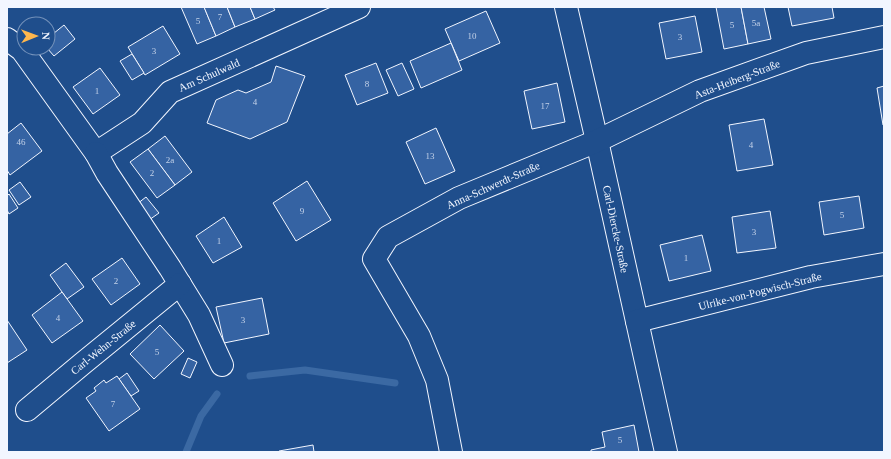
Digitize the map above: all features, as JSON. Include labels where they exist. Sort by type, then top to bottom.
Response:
[{"type":"street","name":"Am Schulwald","points":[[96,153],[142,123],[170,92],[359,7]]},
{"type":"street","name":"Carl-Diercke-Straße","points":[[566,7],[666,452]]},
{"type":"street","name":"Asta-Heiberg-Straße","points":[[597,141],[707,88],[806,53],[884,37]]},
{"type":"street","points":[[7,39],[22,50],[96,153],[199,315],[222,365]]},
{"type":"street","name":"Anna-Schwerdt-Straße","points":[[451,452],[437,380],[419,336],[374,259],[388,237],[459,198],[597,141]]},
{"type":"street","name":"Ulrike-von-Pogwisch-Straße","points":[[637,321],[811,277],[884,264]]},
{"type":"street","name":"Carl-Wehn-Straße","points":[[28,410],[180,284]]},
{"type":"building","points":[[181,7],[204,7],[216,36],[197,44]]},
{"type":"building","points":[[204,7],[227,7],[235,27],[216,36]]},
{"type":"building","points":[[227,7],[250,7],[255,19],[235,27]]},
{"type":"building","points":[[250,7],[273,7],[275,10],[255,19]]},
{"type":"building","points":[[716,7],[741,7],[748,44],[724,49]]},
{"type":"building","points":[[741,7],[764,7],[771,39],[748,44]]},
{"type":"building","points":[[788,7],[832,7],[834,18],[792,26]]},
{"type":"building","points":[[486,11],[500,43],[459,61],[445,29]]},
{"type":"building","points":[[695,16],[702,52],[666,59],[659,23]]},
{"type":"building","points":[[64,25],[75,39],[56,54],[56,32]]},
{"type":"building","points":[[163,26],[180,54],[145,75],[128,47]]},
{"type":"building","points":[[451,43],[462,70],[421,88],[410,61]]},
{"type":"building","points":[[132,54],[144,73],[132,80],[120,61]]},
{"type":"building","points":[[376,63],[388,93],[357,105],[345,75]]},
{"type":"building","points":[[402,63],[414,89],[398,96],[386,70]]},
{"type":"building","points":[[276,66],[305,76],[287,122],[250,139],[207,123],[216,100],[238,90],[246,93],[271,82]]},
{"type":"building","points":[[100,68],[120,95],[93,114],[73,87]]},
{"type":"building","points":[[557,83],[565,122],[532,129],[524,91]]},
{"type":"building","points":[[884,86],[884,124],[883,125],[877,88]]},
{"type":"building","points":[[764,119],[773,165],[737,171],[729,125]]},
{"type":"building","points":[[21,123],[42,151],[10,175],[7,170],[7,134]]},
{"type":"building","points":[[436,128],[455,171],[425,184],[406,142]]},
{"type":"building","points":[[165,136],[192,172],[175,185],[148,149]]},
{"type":"building","points":[[148,149],[175,185],[157,198],[130,162]]},
{"type":"building","points":[[307,181],[331,220],[296,241],[273,203]]},
{"type":"building","points":[[20,182],[31,197],[19,205],[9,190]]},
{"type":"building","points":[[9,194],[18,208],[9,214],[7,210],[7,196]]},
{"type":"building","points":[[859,196],[864,228],[824,235],[819,202]]},
{"type":"building","points":[[146,197],[159,213],[149,220],[137,204]]},
{"type":"building","points":[[770,211],[776,248],[737,253],[732,217]]},
{"type":"building","points":[[224,217],[242,247],[213,263],[196,236]]},
{"type":"building","points":[[702,235],[711,271],[669,281],[660,245]]},
{"type":"building","points":[[122,258],[140,284],[111,305],[92,279]]},
{"type":"building","points":[[66,263],[84,287],[67,299],[50,275]]},
{"type":"building","points":[[62,292],[83,321],[52,343],[32,315]]},
{"type":"building","points":[[262,298],[269,334],[224,343],[216,307]]},
{"type":"building","points":[[7,320],[27,350],[7,363]]},
{"type":"building","points":[[160,325],[184,351],[154,379],[130,354]]},
{"type":"building","points":[[188,358],[197,362],[190,378],[181,374]]},
{"type":"building","points":[[127,373],[139,391],[131,396],[119,379]]},
{"type":"building","points":[[117,376],[140,409],[109,431],[86,398],[96,391],[94,388],[104,380],[106,383]]},
{"type":"building","points":[[634,425],[639,452],[591,452],[591,450],[605,447],[602,432]]},
{"type":"building","points":[[313,445],[314,452],[279,452],[279,451]]},
{"type":"waterway","points":[[250,376],[305,370],[395,383]]},
{"type":"waterway","points":[[186,452],[201,416],[217,394]]}]
